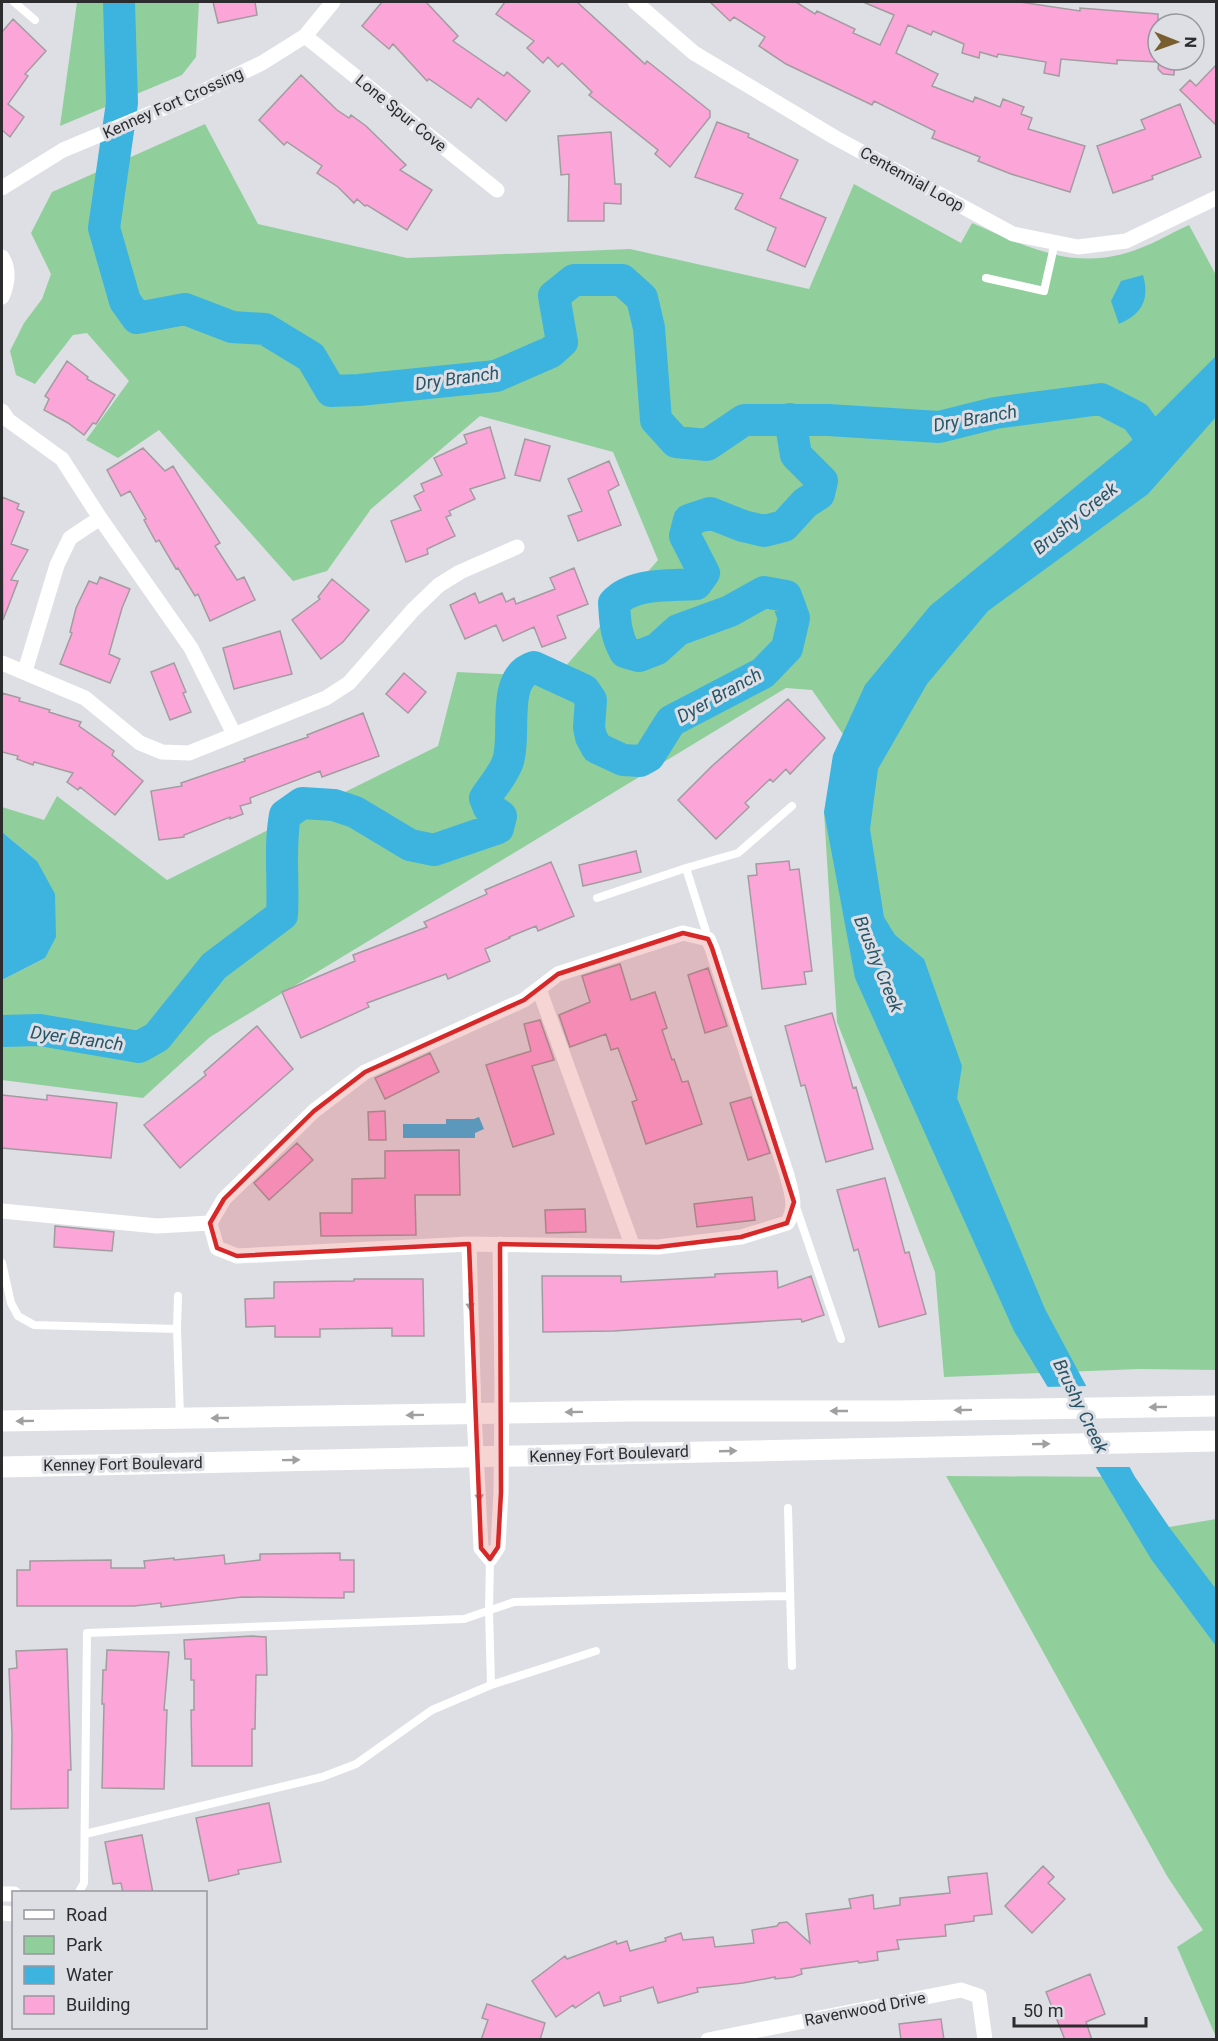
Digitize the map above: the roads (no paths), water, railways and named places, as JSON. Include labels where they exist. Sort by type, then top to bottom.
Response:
[{"type":"main road","points":[[2,1421],[632,1411],[897,1411],[1216,1406]]},
{"type":"main road","name":"Kenney Fort Boulevard","points":[[2,1467],[501,1458],[898,1446],[1216,1441]]},
{"type":"street","name":"Kenney Fort Crossing","points":[[2,188],[63,150],[195,95],[262,63],[305,36],[333,2]]},
{"type":"street","name":"Centennial Loop","points":[[635,2],[693,53],[834,137],[1013,234],[1078,247],[1126,241],[1216,198]]},
{"type":"street","name":"Lone Spur Cove","points":[[305,36],[497,190]]},
{"type":"street","points":[[2,257],[6,264],[8,277],[2,297]]},
{"type":"street","points":[[2,411],[8,420],[62,459],[100,518],[191,648],[234,734]]},
{"type":"street","points":[[25,671],[57,566],[70,538],[100,518]]},
{"type":"street","points":[[2,663],[85,698],[140,743],[162,752],[189,753],[326,698],[349,683],[413,610],[439,585],[460,572],[516,548]]},
{"type":"street","points":[[683,933],[708,939],[794,1202],[792,1216],[787,1223],[741,1237],[658,1247],[469,1244],[237,1256],[217,1248],[210,1223],[224,1199],[314,1111],[366,1072],[524,1000],[558,974],[683,933]]},
{"type":"street","points":[[539,988],[633,1246]]},
{"type":"street","points":[[6,1211],[157,1226],[210,1223]]},
{"type":"street","points":[[469,1244],[481,1548],[490,1559],[498,1547],[501,1458],[500,1244]]},
{"type":"street","name":"Ravenwood Drive","points":[[708,2040],[961,1990],[979,1996],[985,2040]]},
{"type":"lane","points":[[14,2],[35,20]]},
{"type":"lane","points":[[986,278],[1044,291],[1055,242]]},
{"type":"lane","points":[[597,898],[738,853],[792,806]]},
{"type":"lane","points":[[686,868],[708,939]]},
{"type":"lane","points":[[794,1202],[841,1339]]},
{"type":"lane","points":[[2,1263],[11,1303],[18,1316],[34,1325],[177,1329]]},
{"type":"lane","points":[[178,1296],[180,1419]]},
{"type":"lane","points":[[788,1508],[792,1666]]},
{"type":"lane","points":[[490,1559],[491,1685]]},
{"type":"lane","points":[[80,1891],[84,1883],[87,1633],[464,1619],[514,1602],[790,1596]]},
{"type":"lane","points":[[85,1833],[322,1777],[356,1764],[432,1710],[491,1685],[596,1651]]},
{"type":"water","points":[[1143,275],[1145,299],[1139,311],[1119,324],[1111,301],[1121,281]]},
{"type":"water","name":"Brushy Creek","points":[[1216,356],[1216,417],[1148,494],[988,611],[927,684],[878,769],[870,829],[884,917],[895,935],[924,959],[962,1066],[957,1098],[1045,1309],[1135,1477],[1216,1589],[1216,1646],[1151,1559],[1014,1331],[855,978],[824,812],[833,755],[865,685],[930,606],[1129,443]]},
{"type":"water","points":[[2,832],[37,861],[55,894],[56,937],[45,958],[4,979],[2,978]]},
{"type":"water","points":[[479,1117],[484,1129],[475,1133],[475,1138],[403,1138],[403,1124],[446,1124],[446,1119]]},
{"type":"waterway","name":"Dry Branch","points":[[119,2],[122,103],[104,228],[125,301],[137,318],[185,309],[232,327],[265,329],[311,357],[331,391],[359,390],[496,376],[551,352],[562,342],[554,296],[574,280],[622,280],[642,298],[649,328],[656,420],[676,442],[707,445],[744,420],[828,420],[939,427],[995,413],[1101,399],[1136,417],[1160,450]]},
{"type":"waterway","name":"Dyer Branch","points":[[2,1031],[40,1030],[139,1047],[157,1037],[214,966],[282,915],[282,840],[285,815],[302,803],[334,805],[355,812],[410,845],[434,850],[498,828],[501,816],[489,808],[485,798],[501,776],[508,761],[513,694],[517,683],[523,673],[534,667],[584,690],[591,700],[589,727],[597,748],[623,760],[640,761],[649,756],[671,721],[763,673],[787,648],[794,618],[786,596],[764,592],[730,611],[678,630],[657,649],[639,656],[625,652],[622,646],[617,629],[614,603],[622,596],[641,588],[696,584],[704,573],[685,536],[689,520],[710,513],[743,526],[764,531],[784,526],[805,503],[819,494],[822,481],[796,455],[790,419]]}]
